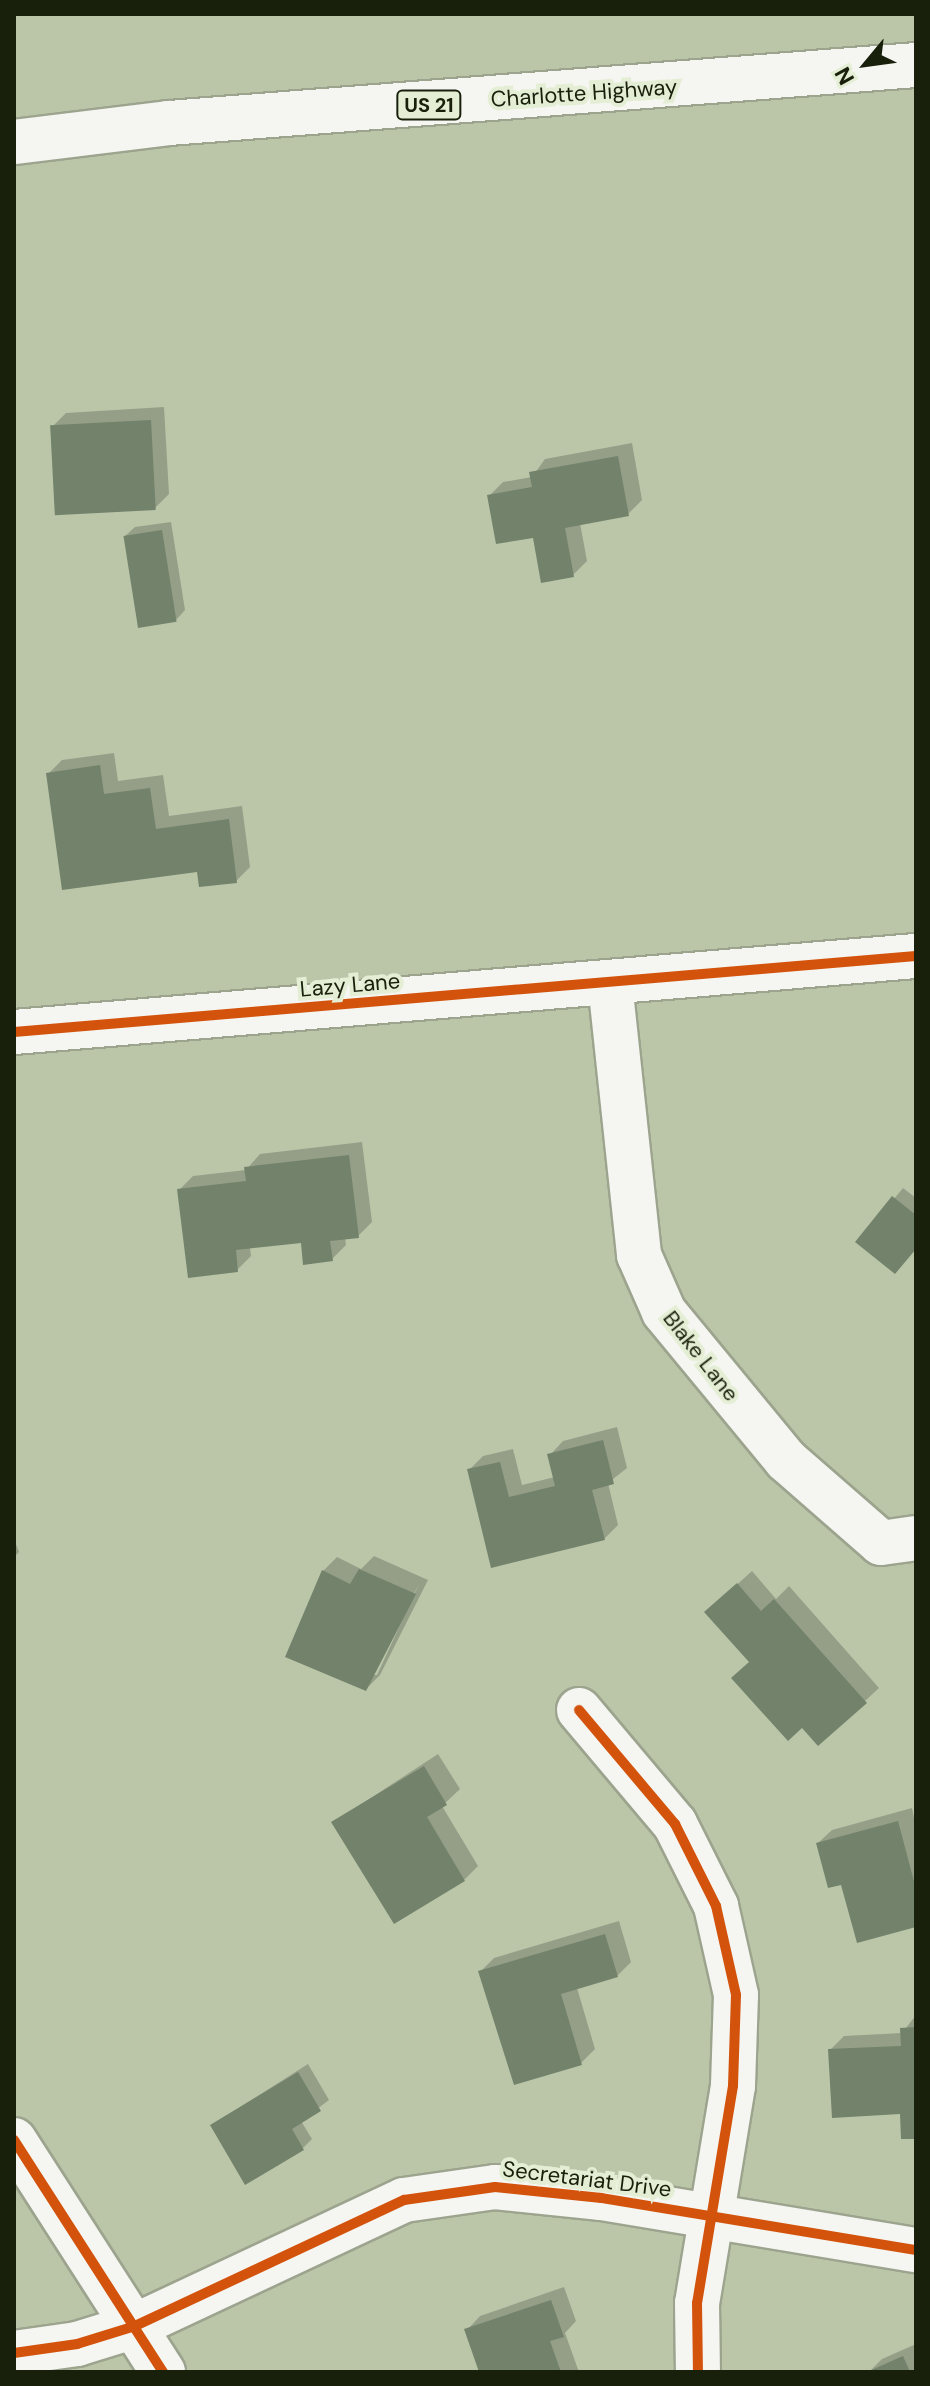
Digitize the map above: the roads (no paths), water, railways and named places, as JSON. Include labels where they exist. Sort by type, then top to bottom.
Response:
[{"type":"street","name":"Charlotte Highway","points":[[14,142],[169,123],[916,65]]},
{"type":"street","name":"Lazy Lane","points":[[14,1032],[916,956]]},
{"type":"street","name":"Blake Lane","points":[[610,983],[639,1255],[664,1312],[786,1460],[881,1543],[916,1538]]},
{"type":"street","points":[[579,1710],[675,1824],[716,1906],[736,1995],[733,2086],[697,2303],[698,2372]]},
{"type":"street","points":[[14,2140],[163,2372]]},
{"type":"street","name":"Secretariat Drive","points":[[14,2353],[77,2344],[135,2326],[404,2200],[495,2187],[712,2216],[916,2250]]}]
